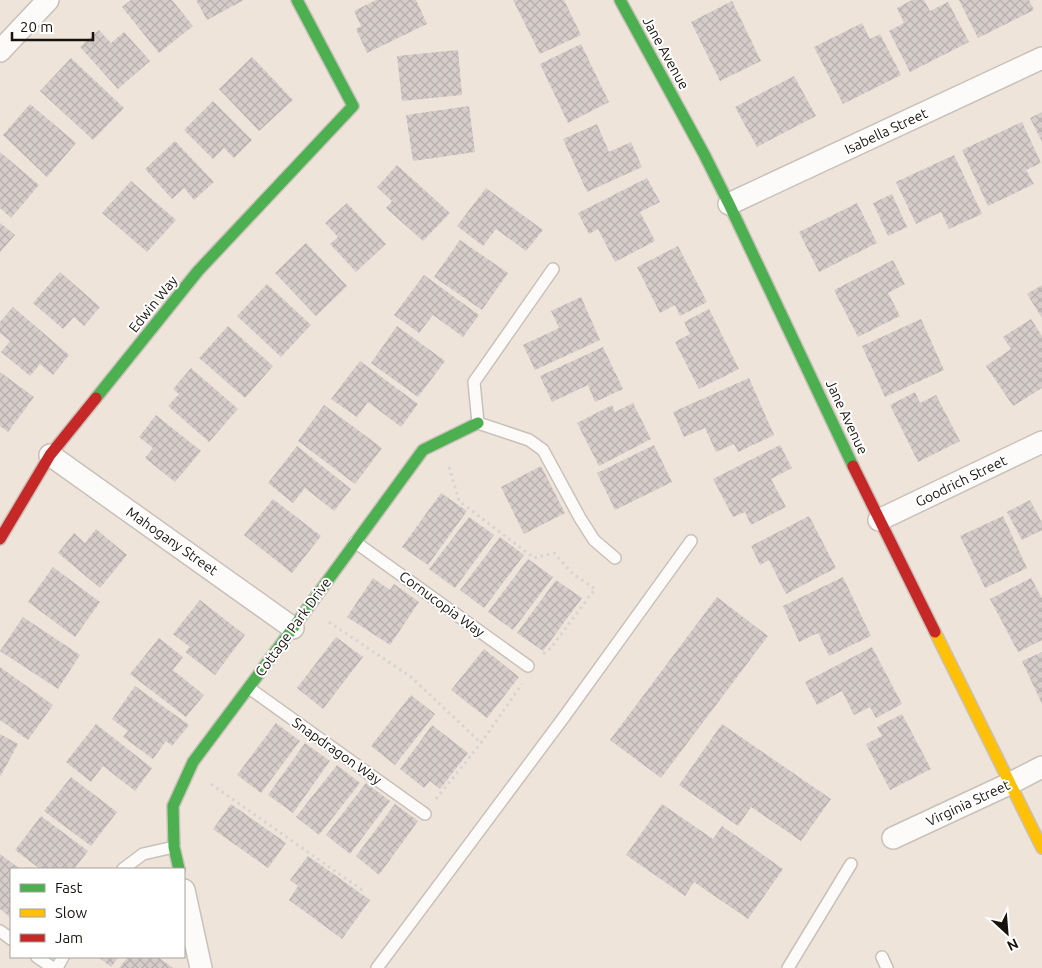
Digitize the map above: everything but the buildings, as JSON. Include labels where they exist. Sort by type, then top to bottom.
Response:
[{"type":"street","points":[[0,51],[48,0]]},
{"type":"street","name":"Edwin Way","points":[[0,539],[50,455],[198,271],[353,106],[297,0]]},
{"type":"street","name":"Jane Avenue","points":[[620,0],[704,154],[729,204],[879,520],[1042,848]]},
{"type":"street","name":"Isabella Street","points":[[729,204],[1042,58]]},
{"type":"street","name":"Cottage Park Drive","points":[[179,868],[174,847],[173,806],[193,762],[422,450],[478,423]]},
{"type":"street","name":"Goodrich Street","points":[[879,520],[1042,442]]},
{"type":"street","name":"Mahogany Street","points":[[50,455],[293,628]]},
{"type":"street","name":"Virginia Street","points":[[893,838],[1042,767]]},
{"type":"street","points":[[185,895],[201,968]]},
{"type":"lane","points":[[553,269],[474,382],[478,423],[529,440],[543,450],[594,540],[615,558]]},
{"type":"lane","points":[[377,968],[558,725],[691,541]]},
{"type":"lane","name":"Cornucopia Way","points":[[356,542],[528,666]]},
{"type":"lane","name":"Snapdragon Way","points":[[249,688],[425,814]]},
{"type":"lane","points":[[124,868],[143,854],[174,847]]},
{"type":"lane","points":[[788,968],[850,864]]},
{"type":"lane","points":[[882,957],[887,968]]},
{"type":"lane","points":[[39,958],[55,968]]},
{"type":"path","points":[[425,814],[481,743],[522,686],[528,666],[551,648],[596,589],[573,574],[554,553],[534,558],[459,501],[441,441]]},
{"type":"path","points":[[308,607],[411,677],[481,743]]},
{"type":"path","points":[[189,769],[362,890]]},
{"type":"traffic: fast","points":[[96,398],[198,271],[353,106],[297,0]]},
{"type":"traffic: fast","points":[[620,0],[704,154],[853,466]]},
{"type":"traffic: fast","points":[[179,868],[174,847],[173,806],[193,762],[423,450],[478,423]]},
{"type":"traffic: slow","points":[[935,632],[1042,848]]},
{"type":"traffic: jam","points":[[0,539],[50,455],[96,398]]},
{"type":"traffic: jam","points":[[853,466],[935,632]]}]
